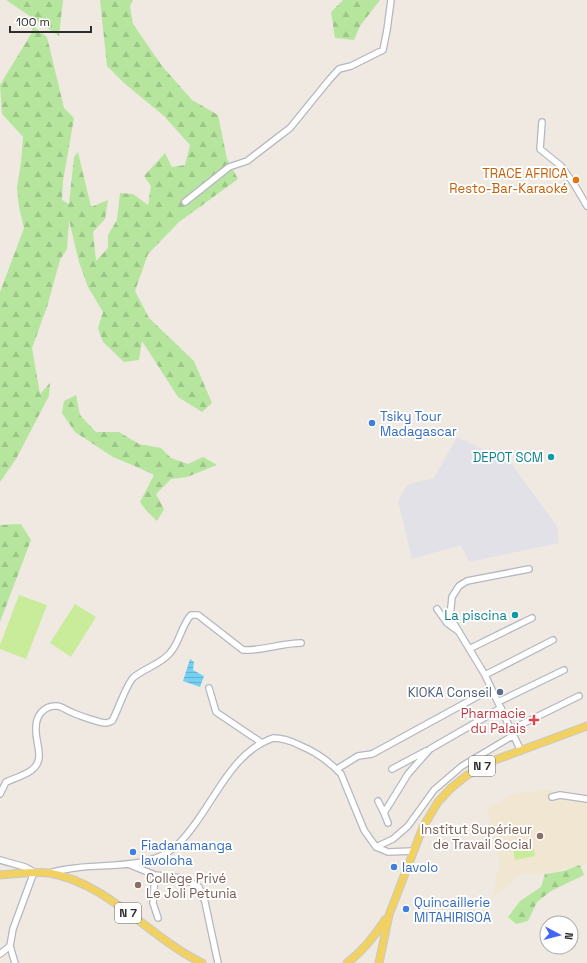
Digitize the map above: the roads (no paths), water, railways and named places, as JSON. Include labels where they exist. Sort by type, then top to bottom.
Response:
[{"type":"main road","name":"N 7","points":[[389,915],[413,851],[429,815],[438,802],[451,788],[466,776],[487,764],[587,726]]},
{"type":"main road","name":"N 7","points":[[0,875],[34,872],[48,873],[59,875],[77,882],[109,899],[169,944],[202,963]]},
{"type":"main road","points":[[347,963],[361,952],[375,936],[389,915]]},
{"type":"main road","points":[[378,963],[389,915]]},
{"type":"street","points":[[185,202],[230,167],[247,161],[290,128],[339,69],[351,66],[383,50],[391,0]]},
{"type":"street","points":[[542,122],[540,149],[561,166],[587,206]]},
{"type":"street","points":[[521,751],[492,689],[450,617],[452,597],[459,586],[467,581],[529,569]]},
{"type":"street","points":[[437,609],[447,624],[460,633]]},
{"type":"street","points":[[0,794],[6,782],[34,770],[38,763],[39,755],[35,736],[36,722],[38,716],[43,710],[50,706],[58,706],[72,713],[106,723],[112,721],[118,705],[133,678],[170,653],[186,621],[191,615],[198,615],[243,650],[264,649],[289,643],[301,643]]},
{"type":"street","points":[[469,649],[532,618]]},
{"type":"street","points":[[484,675],[553,640]]},
{"type":"street","points":[[498,702],[564,670]]},
{"type":"street","points":[[209,688],[216,712],[262,743]]},
{"type":"street","points":[[337,769],[358,756],[372,754],[492,689]]},
{"type":"street","points":[[512,729],[579,696]]},
{"type":"street","points":[[392,769],[501,708]]},
{"type":"street","points":[[376,847],[393,839],[408,826],[434,790],[462,766],[514,735]]},
{"type":"street","points":[[48,873],[69,868],[142,862],[154,859],[171,851],[185,837],[223,781],[240,760],[253,748],[272,738],[282,739],[309,749],[337,769],[341,774],[364,830],[376,847],[388,852],[413,851]]},
{"type":"street","points":[[384,813],[408,774],[430,749]]},
{"type":"street","points":[[552,797],[560,796],[587,799]]},
{"type":"street","points":[[378,801],[388,823]]},
{"type":"street","points":[[0,860],[25,867],[34,872],[13,929],[10,946],[15,963]]},
{"type":"street","points":[[127,864],[155,875],[182,878],[200,887],[205,902],[218,963]]},
{"type":"street","points":[[155,875],[153,903],[158,918]]},
{"type":"street","points":[[0,954],[10,946]]},
{"type":"water","points":[[190,659],[194,662],[193,670],[204,676],[200,687],[183,681]]},
{"type":"place","name":"TRACE AFRICA Resto-Bar-Karaoké","points":[[576,180]]},
{"type":"place","name":"Tsiky Tour Madagascar","points":[[372,423]]},
{"type":"place","name":"DEPOT SCM","points":[[551,457]]},
{"type":"place","name":"La piscina","points":[[515,615]]},
{"type":"place","name":"KIOKA Conseil","points":[[500,692]]},
{"type":"place","name":"Pharmacie du Palais","points":[[534,720]]},
{"type":"place","name":"Institut Supérieur de Travail Social","points":[[540,836]]},
{"type":"place","name":"Fiadanamanga Iavoloha","points":[[133,852]]},
{"type":"place","name":"Iavolo","points":[[394,867]]},
{"type":"place","name":"Collège Privé Le Joli Petunia","points":[[138,885]]},
{"type":"place","name":"Quincaillerie MITAHIRISOA","points":[[406,909]]}]
